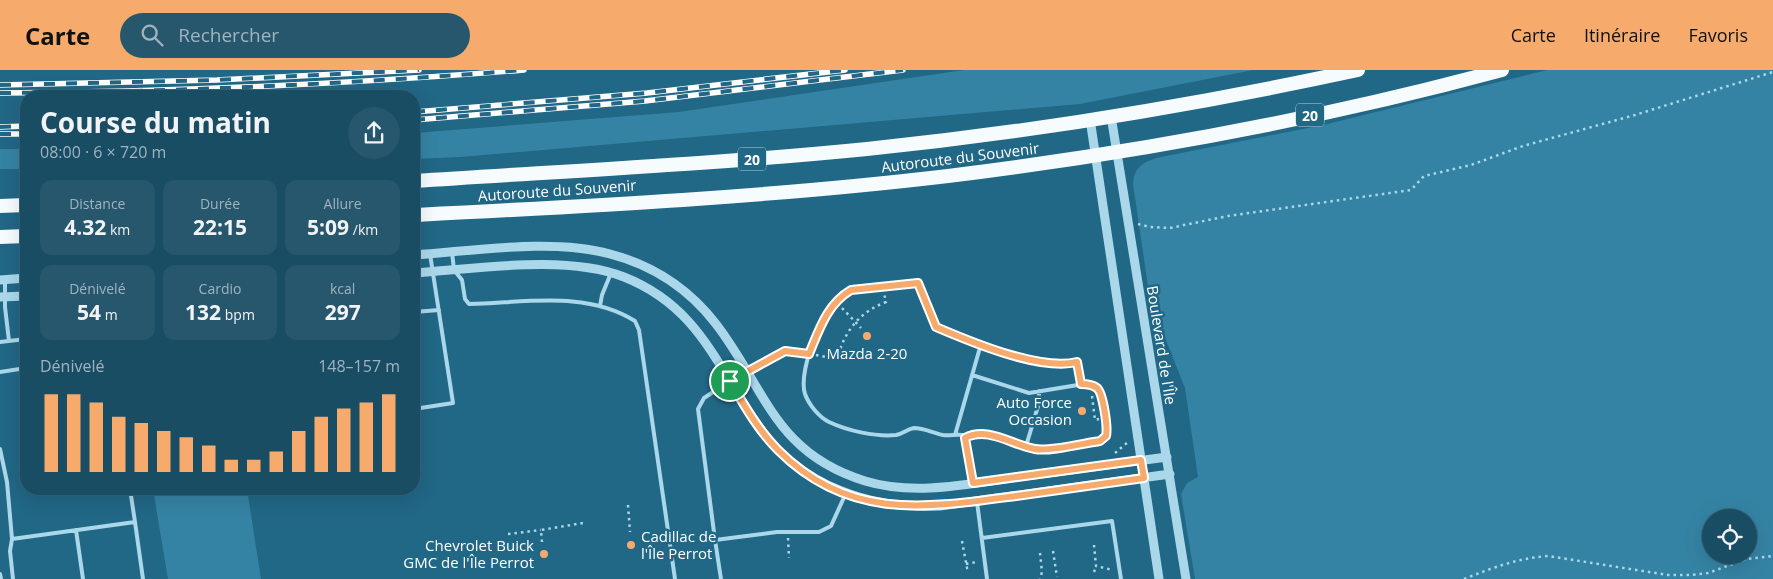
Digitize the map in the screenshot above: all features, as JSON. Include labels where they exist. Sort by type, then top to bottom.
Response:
[{"type":"highway","name":"Autoroute du Souvenir","points":[[420,181],[835,152],[974,136],[1224,98],[1358,70]]},
{"type":"highway","name":"Autoroute du Souvenir","points":[[420,215],[841,187],[947,176],[1094,155],[1282,122],[1502,70]]},
{"type":"highway","points":[[0,206],[20,204]]},
{"type":"highway","points":[[0,237],[20,236]]},
{"type":"street","name":"Boulevard de l'Île","points":[[1111,116],[1186,579]]},
{"type":"street","points":[[1090,119],[1159,579]]},
{"type":"street","points":[[420,255],[537,247],[576,248],[610,253],[634,262],[670,281],[694,300],[716,325],[769,410],[791,437],[817,458],[834,468],[863,480],[897,488],[973,483],[1167,457]]},
{"type":"street","points":[[420,272],[560,265],[611,273],[654,292],[680,312],[704,339],[760,429],[777,449],[804,471],[846,493],[866,500],[905,506],[940,506],[1170,474]]},
{"type":"street","points":[[3,280],[20,279]]},
{"type":"street","points":[[2,297],[20,296]]},
{"type":"street","points":[[730,381],[746,372]]},
{"type":"lane","points":[[452,252],[454,270],[462,280],[464,300],[469,304],[561,301],[616,310],[638,324],[675,579]]},
{"type":"lane","points":[[420,408],[453,403],[430,254]]},
{"type":"lane","points":[[600,306],[602,295],[611,273]]},
{"type":"lane","points":[[3,280],[2,297],[9,341]]},
{"type":"lane","points":[[972,375],[1029,393],[1084,384],[1098,388],[1107,427],[1104,439],[1037,450],[978,433],[965,438],[913,428],[895,435],[868,433],[828,421],[816,410],[805,394],[804,376],[809,354],[824,320],[836,301],[851,290],[860,288],[918,283],[933,324],[981,344],[1051,365],[1077,362]]},
{"type":"lane","points":[[420,312],[439,310]]},
{"type":"lane","points":[[0,342],[20,340]]},
{"type":"lane","points":[[955,435],[981,344]]},
{"type":"lane","points":[[746,372],[785,351],[809,354]]},
{"type":"lane","points":[[0,372],[20,369]]},
{"type":"lane","points":[[721,579],[698,409],[704,398],[730,381]]},
{"type":"lane","points":[[1026,446],[1039,403],[1039,391]]},
{"type":"lane","points":[[965,438],[973,483]]},
{"type":"lane","points":[[0,449],[7,482],[13,579]]},
{"type":"lane","points":[[715,540],[778,532],[819,532],[827,530],[831,526],[846,493]]},
{"type":"lane","points":[[131,495],[143,579]]},
{"type":"lane","points":[[977,501],[987,579]]},
{"type":"lane","points":[[982,538],[1112,521],[1121,579]]},
{"type":"lane","points":[[12,539],[135,522]]},
{"type":"lane","points":[[76,530],[83,579]]},
{"type":"lane","points":[[0,574],[1,579]]},
{"type":"path","points":[[1129,224],[1170,228],[1228,216],[1412,190],[1424,176],[1471,165],[1523,146],[1635,116],[1773,72]]},
{"type":"path","points":[[836,301],[854,323],[861,328]]},
{"type":"path","points":[[817,356],[837,359],[845,334],[854,323],[872,308],[886,302]]},
{"type":"path","points":[[1091,393],[1095,420]]},
{"type":"path","points":[[1104,439],[1108,454],[1115,453],[1128,441]]},
{"type":"path","points":[[628,504],[630,532]]},
{"type":"path","points":[[508,534],[583,523]]},
{"type":"path","points":[[541,530],[542,542]]},
{"type":"path","points":[[962,541],[967,568],[962,569]]},
{"type":"path","points":[[1094,545],[1096,566],[1094,572]]},
{"type":"path","points":[[788,551],[789,558]]},
{"type":"path","points":[[1053,551],[1058,577]]},
{"type":"path","points":[[1040,553],[1042,572],[1040,579]]},
{"type":"path","points":[[1464,579],[1499,565],[1530,557],[1548,556],[1668,574],[1691,575],[1708,573],[1746,559],[1773,556]]},
{"type":"path","points":[[1096,566],[1113,569]]},
{"type":"shaded area","points":[[964,70],[1253,70],[1080,104],[460,157],[420,159],[420,133],[679,112]]},
{"type":"shaded area","points":[[1547,70],[1773,70],[1773,579],[1195,579],[1181,494],[1187,483],[1198,477],[1185,388],[1150,300],[1133,184],[1136,173],[1141,165],[1161,157],[1323,125]]},
{"type":"shaded area","points":[[0,149],[20,149],[20,169],[0,169]]},
{"type":"shaded area","points":[[154,495],[248,495],[261,579],[168,579]]},
{"type":"railway","points":[[0,85],[217,80],[419,70]]},
{"type":"railway","points":[[157,90],[393,79],[524,70]]},
{"type":"railway","points":[[420,112],[647,93],[845,70]]},
{"type":"railway","points":[[420,120],[645,101],[903,70]]},
{"type":"railway","points":[[0,93],[20,93]]},
{"type":"railway","points":[[0,127],[20,126]]},
{"type":"railway","points":[[0,134],[20,134]]},
{"type":"place","name":"Mazda 2-20","points":[[867,336]]},
{"type":"place","name":"Auto Force Occasion","points":[[1082,411]]},
{"type":"place","name":"Cadillac de l'Île Perrot","points":[[631,545]]},
{"type":"place","name":"Chevrolet Buick GMC de l'Île Perrot","points":[[544,554]]},
{"type":"route","points":[[918,283],[933,324],[936,327],[970,341],[1051,365],[1066,365],[1077,362],[1081,384],[1098,388],[1100,392],[1107,427],[1106,436],[1100,441],[1037,450],[978,433],[965,438],[973,483],[1141,460],[1144,478],[940,506],[923,507],[883,504],[834,488],[790,461],[760,429],[730,381],[785,351],[792,350],[809,354],[829,310],[836,301],[851,290],[918,283]]}]
